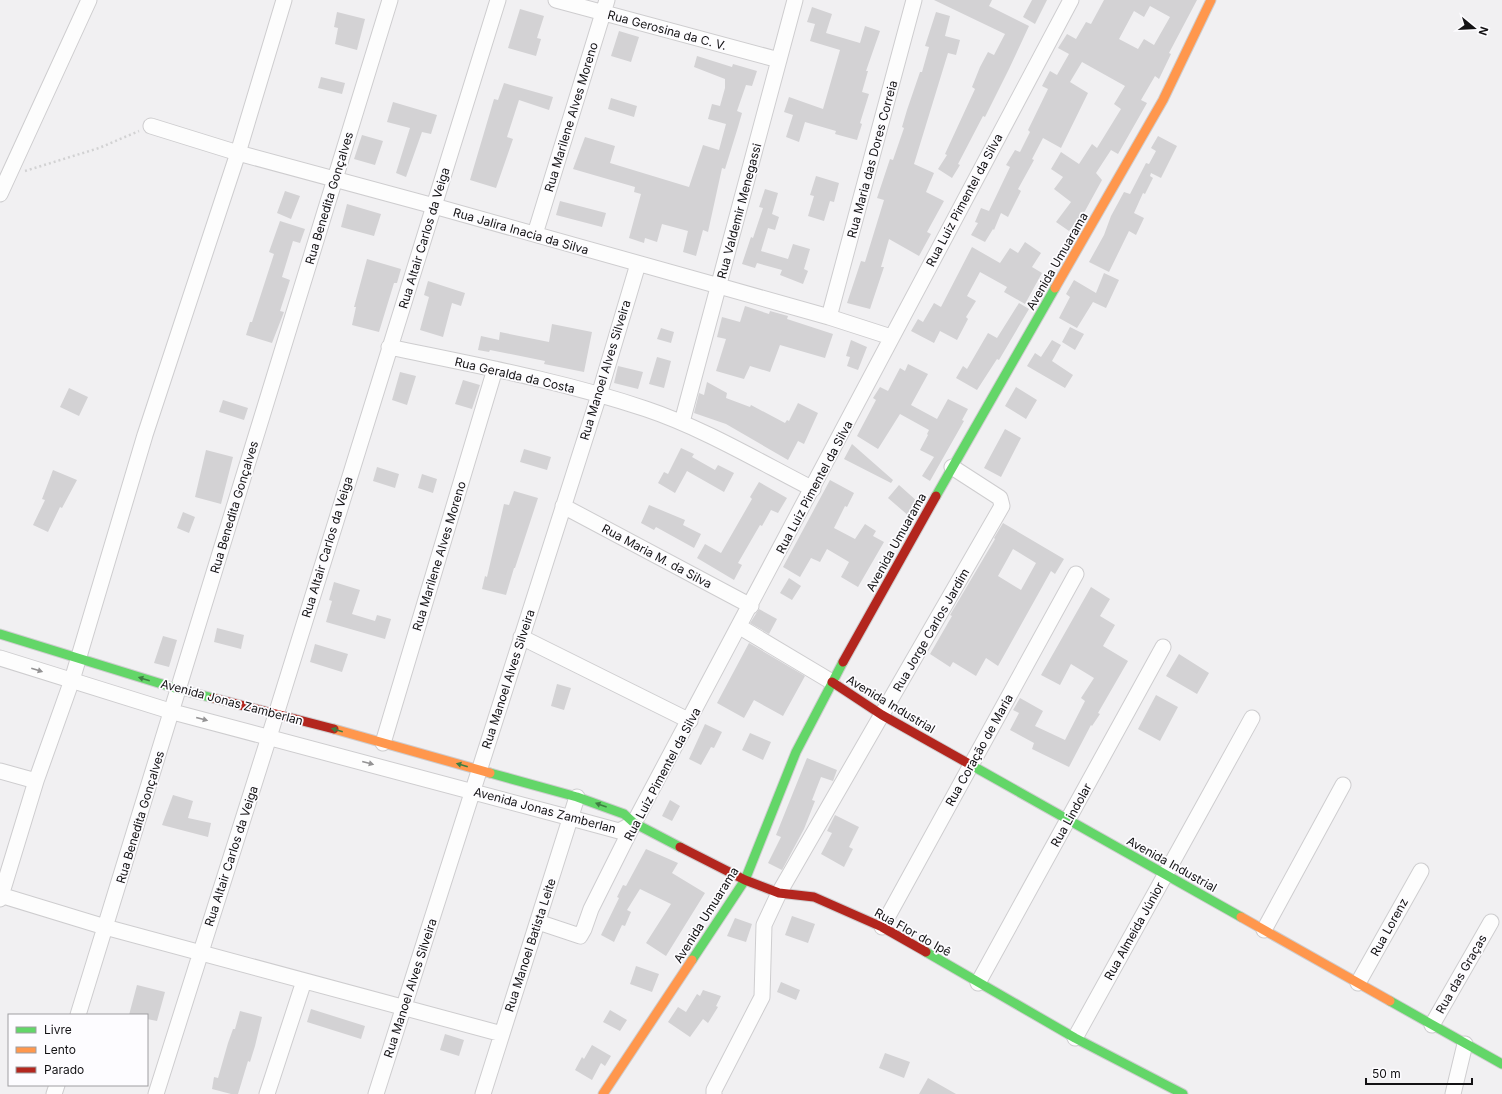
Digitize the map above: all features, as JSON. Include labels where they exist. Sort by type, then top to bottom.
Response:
[{"type":"street","points":[[0,194],[89,0]]},
{"type":"street","points":[[284,0],[238,153],[145,436],[72,680],[36,781],[0,896],[105,928],[502,1034]]},
{"type":"street","name":"Rua Benedita Gonçalves","points":[[78,1014],[173,712],[178,689],[390,0]]},
{"type":"street","name":"Rua Altair Carlos da Veiga","points":[[156,1094],[270,737],[276,713],[389,347],[498,0]]},
{"type":"street","name":"Rua Gerosina da C. V.","points":[[556,0],[605,7],[779,60]]},
{"type":"street","name":"Rua Valdemir Menegassi","points":[[682,422],[795,0]]},
{"type":"street","name":"Rua Maria das Dores Correia","points":[[829,317],[914,0]]},
{"type":"street","name":"Rua Luiz Pimentel da Silva","points":[[538,922],[580,936],[591,909],[634,824],[740,627],[891,337],[1071,0]]},
{"type":"street","name":"Avenida Umuarama","points":[[602,1094],[745,880],[796,752],[832,682],[952,466],[1163,100],[1211,0]]},
{"type":"street","name":"Rua Marilene Alves Moreno","points":[[535,234],[605,7]]},
{"type":"street","name":"Rua Jalira Inacia da Silva","points":[[151,126],[238,153],[535,234],[829,317],[891,337]]},
{"type":"street","name":"Rua Manoel Alves Silveira","points":[[376,1094],[599,395],[638,264]]},
{"type":"street","name":"Rua Geralda da Costa","points":[[389,347],[495,369],[599,395],[647,409],[682,422],[813,489]]},
{"type":"street","name":"Rua Marilene Alves Moreno","points":[[383,743],[495,369]]},
{"type":"street","name":"Rua Jorge Carlos Jardim","points":[[714,1094],[714,1090],[762,997],[764,925],[779,893],[1002,506],[1000,498],[952,466]]},
{"type":"street","name":"Rua Maria M. da Silva","points":[[563,506],[751,606]]},
{"type":"street","name":"Rua Coração de Maria","points":[[882,927],[1076,574]]},
{"type":"street","points":[[740,627],[832,682]]},
{"type":"street","name":"Avenida Jonas Zamberlan","points":[[0,634],[178,689],[276,713],[577,797],[624,814],[634,824],[619,831],[173,712],[0,658]]},
{"type":"street","points":[[521,637],[690,721]]},
{"type":"street","name":"Rua Lindolar","points":[[978,983],[1163,647]]},
{"type":"street","name":"Avenida Industrial","points":[[832,682],[882,715],[1502,1064]]},
{"type":"street","name":"Rua Almeida Júnior","points":[[1075,1038],[1252,718]]},
{"type":"street","points":[[0,771],[36,781]]},
{"type":"street","points":[[1264,930],[1343,785]]},
{"type":"street","name":"Rua Manoel Batista Leite","points":[[483,1094],[577,797]]},
{"type":"street","name":"Rua Flor do Ipê","points":[[634,824],[745,880],[779,893],[814,898],[882,927],[1170,1091],[1183,1094]]},
{"type":"street","name":"Rua Lorenz","points":[[1358,983],[1421,870]]},
{"type":"street","name":"Rua das Graças","points":[[1432,1025],[1491,922]]},
{"type":"street","points":[[267,1094],[304,981]]},
{"type":"street","points":[[1453,1094],[1465,1044]]},
{"type":"path","points":[[8,176],[99,148],[151,126]]},
{"type":"building","points":[[934,0],[992,0],[989,6],[1029,26],[985,117],[983,116],[958,164],[960,165],[952,178],[938,169],[947,155],[945,154],[975,89],[972,87],[980,67],[988,52],[994,55],[1005,34]]},
{"type":"building","points":[[1032,0],[1047,0],[1035,24],[1023,17]]},
{"type":"building","points":[[1104,0],[1197,0],[1169,53],[1171,54],[1159,79],[1155,76],[1141,100],[1147,103],[1118,154],[1111,150],[1096,173],[1102,180],[1085,211],[1069,231],[1056,222],[1071,202],[1054,189],[1063,177],[1051,169],[1061,152],[1079,164],[1092,144],[1097,148],[1121,109],[1114,104],[1125,86],[1082,62],[1070,82],[1088,93],[1061,148],[1043,138],[1032,159],[1034,160],[1018,189],[1021,191],[1008,217],[1001,213],[994,230],[993,229],[985,242],[971,235],[978,223],[975,222],[981,208],[989,211],[1010,167],[1006,165],[1015,150],[1020,152],[1030,132],[1028,130],[1048,89],[1042,86],[1050,71],[1057,75],[1069,54],[1058,48],[1067,34],[1076,39],[1086,22],[1091,24]],"holes":[[[1150,6],[1170,17],[1154,45],[1144,39],[1138,49],[1119,39],[1134,11],[1144,17]]]},
{"type":"building","points":[[812,7],[832,14],[826,33],[860,43],[865,26],[880,31],[866,71],[868,71],[862,92],[869,94],[860,123],[862,124],[857,140],[835,134],[836,131],[805,122],[799,142],[786,137],[793,115],[784,112],[789,97],[823,109],[840,50],[810,41],[815,24],[807,22]]},
{"type":"building","points":[[520,9],[544,16],[537,38],[541,39],[536,56],[508,48]]},
{"type":"building","points":[[337,12],[365,19],[357,50],[335,44],[338,28],[334,27]]},
{"type":"building","points":[[936,12],[950,16],[945,36],[960,40],[956,55],[948,53],[914,164],[934,173],[926,192],[944,201],[927,232],[931,234],[919,256],[889,239],[881,267],[884,267],[870,309],[847,303],[861,261],[865,262],[884,200],[877,198],[890,159],[893,160],[904,128],[902,127],[907,110],[920,72],[922,72],[929,47],[925,46]]},
{"type":"building","points":[[619,31],[639,37],[631,62],[611,56]]},
{"type":"building","points":[[697,56],[732,67],[733,64],[757,71],[752,86],[746,85],[737,111],[742,113],[725,169],[722,168],[708,232],[703,230],[696,256],[683,252],[688,231],[662,224],[657,242],[645,238],[644,243],[629,238],[641,194],[634,192],[635,187],[573,169],[585,137],[615,146],[610,163],[689,187],[703,145],[719,150],[726,124],[708,119],[712,104],[720,106],[725,88],[725,79],[694,67]]},
{"type":"building","points":[[321,77],[345,83],[342,94],[318,88]]},
{"type":"building","points":[[504,83],[553,97],[549,110],[519,100],[507,137],[513,139],[496,188],[470,180],[494,99],[498,100]]},
{"type":"building","points":[[611,98],[637,106],[634,117],[608,109]]},
{"type":"building","points":[[393,102],[437,115],[431,134],[422,132],[406,177],[396,173],[410,128],[387,122]]},
{"type":"building","points":[[362,135],[383,141],[375,165],[354,159]]},
{"type":"building","points":[[1158,136],[1177,146],[1161,178],[1151,173],[1150,176],[1153,178],[1145,194],[1143,193],[1134,213],[1144,218],[1136,235],[1129,231],[1109,272],[1089,262],[1104,235],[1111,216],[1124,192],[1130,194],[1146,163],[1149,164],[1156,151],[1151,148]]},
{"type":"building","points":[[816,176],[839,183],[834,202],[830,201],[824,221],[808,216],[814,196],[810,195]]},
{"type":"building","points":[[765,189],[778,193],[772,214],[779,217],[775,230],[768,228],[761,251],[788,259],[793,244],[810,249],[804,269],[808,271],[803,284],[780,275],[782,270],[757,263],[755,268],[742,264],[763,208],[759,207]]},
{"type":"building","points":[[285,191],[300,196],[291,219],[277,213]]},
{"type":"building","points":[[560,201],[606,213],[602,227],[556,215]]},
{"type":"building","points":[[347,204],[381,214],[374,236],[341,227]]},
{"type":"building","points":[[280,221],[305,229],[300,243],[293,241],[282,277],[290,280],[280,311],[284,312],[272,343],[246,335],[250,322],[252,322],[274,254],[269,252]]},
{"type":"building","points":[[1025,242],[1041,253],[1032,267],[1042,273],[1025,304],[1004,292],[1007,287],[980,272],[967,296],[976,301],[966,317],[968,319],[957,340],[940,331],[934,343],[911,331],[918,319],[923,322],[934,303],[941,307],[972,247],[1000,263],[1010,248],[1018,253]]},
{"type":"building","points":[[367,259],[401,269],[397,283],[394,283],[379,332],[352,325],[356,307],[354,307]]},
{"type":"building","points":[[1104,273],[1119,280],[1106,308],[1093,302],[1077,328],[1059,318],[1070,297],[1066,294],[1074,280],[1096,293]]},
{"type":"building","points":[[428,281],[465,293],[461,306],[452,303],[443,337],[420,330],[429,297],[424,295]]},
{"type":"building","points":[[1019,303],[1029,309],[999,360],[997,359],[977,390],[956,378],[963,366],[967,369],[988,333],[997,338]]},
{"type":"building","points":[[745,306],[769,314],[770,311],[788,316],[787,319],[833,334],[825,358],[780,345],[770,372],[750,366],[744,379],[716,371],[726,339],[717,337],[722,317],[740,322]]},
{"type":"building","points":[[552,324],[592,332],[584,372],[544,364],[545,361],[490,350],[489,352],[478,350],[481,336],[499,340],[500,332],[549,342]]},
{"type":"building","points":[[1070,327],[1084,334],[1075,350],[1062,342]]},
{"type":"building","points":[[661,328],[674,332],[671,343],[657,339]]},
{"type":"building","points":[[851,340],[867,347],[858,370],[847,366],[850,357],[846,356]]},
{"type":"building","points":[[1052,340],[1061,345],[1052,361],[1073,375],[1065,388],[1027,366],[1035,353],[1041,357]]},
{"type":"building","points":[[657,357],[671,361],[664,388],[649,384]]},
{"type":"building","points":[[908,364],[928,374],[911,405],[937,419],[948,399],[968,409],[962,420],[964,421],[930,481],[922,476],[934,457],[920,450],[929,430],[900,414],[878,449],[857,436],[876,400],[873,398],[880,387],[888,391],[900,368],[905,371]]},
{"type":"building","points":[[618,366],[643,372],[638,389],[614,383]]},
{"type":"building","points":[[400,372],[416,376],[407,405],[392,400]]},
{"type":"building","points":[[463,380],[480,385],[472,409],[455,404]]},
{"type":"building","points":[[707,382],[727,393],[726,398],[750,407],[751,405],[785,423],[787,420],[789,421],[798,403],[818,413],[804,444],[798,441],[788,460],[726,424],[694,413],[699,393],[704,395]]},
{"type":"building","points":[[1016,387],[1037,400],[1026,419],[1005,406]]},
{"type":"building","points":[[69,388],[88,397],[79,416],[60,407]]},
{"type":"building","points":[[223,400],[248,408],[244,420],[219,412]]},
{"type":"building","points":[[1005,429],[1021,438],[1001,477],[984,468]]},
{"type":"building","points":[[852,444],[893,480],[891,483],[844,459]]},
{"type":"building","points":[[681,448],[694,454],[692,457],[715,470],[718,465],[734,473],[724,492],[687,471],[675,493],[658,483],[664,472],[668,474]]},
{"type":"building","points":[[524,449],[551,457],[547,470],[520,462]]},
{"type":"building","points":[[206,450],[233,457],[221,504],[195,497]]},
{"type":"building","points":[[377,467],[399,474],[395,488],[373,481]]},
{"type":"building","points":[[53,470],[77,480],[62,508],[60,507],[48,532],[33,525],[45,500],[42,499]]},
{"type":"building","points":[[422,474],[437,479],[433,493],[418,488]]},
{"type":"building","points":[[830,480],[854,493],[847,507],[845,506],[834,528],[855,539],[865,524],[876,531],[873,536],[884,542],[858,587],[841,577],[849,562],[827,549],[820,562],[811,558],[800,577],[783,567]]},
{"type":"building","points":[[759,482],[787,498],[778,513],[771,510],[762,526],[760,525],[738,563],[742,565],[734,580],[697,558],[705,544],[721,553],[752,499],[750,497]]},
{"type":"building","points":[[899,485],[918,502],[910,517],[888,498]]},
{"type":"building","points":[[514,491],[538,498],[506,595],[482,589],[485,576],[487,577],[504,504],[509,505]]},
{"type":"building","points":[[649,505],[685,520],[683,525],[701,534],[694,548],[656,527],[654,530],[641,523]]},
{"type":"building","points":[[183,512],[195,517],[189,533],[177,528]]},
{"type":"building","points":[[1003,523],[1064,559],[1055,574],[1051,571],[998,666],[986,658],[976,676],[953,662],[950,667],[930,654],[952,616],[950,615],[995,539],[994,538]],"holes":[[[1013,549],[1036,563],[1021,590],[998,576]]]},
{"type":"building","points":[[789,578],[801,586],[792,600],[780,593]]},
{"type":"building","points":[[334,582],[360,590],[352,614],[375,621],[377,615],[391,619],[385,639],[326,622],[332,601],[329,600]]},
{"type":"building","points":[[1091,587],[1110,599],[1100,616],[1115,625],[1103,646],[1128,661],[1098,713],[1100,714],[1092,726],[1091,725],[1069,767],[1032,749],[1034,743],[1010,730],[1019,713],[1013,710],[1020,698],[1043,711],[1035,726],[1065,740],[1085,701],[1081,698],[1094,678],[1071,664],[1060,685],[1041,675]]},
{"type":"building","points":[[759,609],[777,619],[769,634],[750,623]]},
{"type":"building","points":[[217,628],[244,635],[241,649],[214,642]]},
{"type":"building","points":[[163,636],[177,640],[169,667],[154,663]]},
{"type":"building","points":[[749,643],[805,676],[783,716],[754,700],[744,718],[717,703]]},
{"type":"building","points":[[315,644],[348,654],[342,672],[310,662]]},
{"type":"building","points":[[1179,654],[1209,673],[1197,694],[1166,676]]},
{"type":"building","points":[[557,684],[571,688],[564,710],[551,706]]},
{"type":"building","points":[[1156,695],[1178,707],[1160,741],[1138,729]]},
{"type":"building","points":[[705,724],[722,732],[714,748],[711,747],[701,765],[689,759]]},
{"type":"building","points":[[750,733],[771,742],[763,760],[742,750]]},
{"type":"building","points":[[807,758],[837,770],[833,781],[821,777],[812,800],[815,801],[804,829],[782,870],[768,863],[781,837],[776,835]]},
{"type":"building","points":[[173,795],[193,801],[188,818],[211,823],[208,837],[162,825]]},
{"type":"building","points":[[670,800],[680,806],[672,821],[662,816]]},
{"type":"building","points":[[835,815],[859,827],[849,847],[853,849],[844,867],[821,854],[832,833],[827,831]]},
{"type":"building","points":[[646,849],[678,863],[672,873],[705,893],[666,956],[646,943],[671,904],[640,889],[627,910],[631,912],[625,926],[622,925],[614,942],[601,935],[619,898],[617,897],[623,885],[626,886]]},
{"type":"building","points":[[792,916],[815,924],[808,943],[785,935]]},
{"type":"building","points":[[735,918],[752,924],[746,942],[727,936]]},
{"type":"building","points":[[636,966],[659,974],[652,992],[630,984]]},
{"type":"building","points":[[781,982],[800,990],[796,1000],[777,992]]},
{"type":"building","points":[[137,985],[165,992],[157,1021],[148,1019],[148,1014],[129,1014]]},
{"type":"building","points":[[703,990],[721,996],[716,1006],[718,1007],[708,1023],[703,1019],[690,1037],[668,1022],[678,1007],[686,1012],[697,994],[700,996]]},
{"type":"building","points":[[311,1009],[365,1026],[361,1039],[307,1022]]},
{"type":"building","points":[[610,1010],[627,1020],[620,1031],[603,1022]]},
{"type":"building","points":[[240,1011],[262,1017],[255,1046],[250,1062],[248,1061],[238,1094],[231,1094],[212,1089],[214,1077],[218,1078],[228,1043],[233,1029],[235,1029]]},
{"type":"building","points":[[445,1034],[464,1040],[459,1056],[440,1050]]},
{"type":"building","points":[[592,1045],[611,1056],[605,1066],[601,1063],[592,1080],[575,1070],[582,1057],[584,1059]]},
{"type":"building","points":[[885,1053],[910,1062],[904,1078],[879,1068]]},
{"type":"building","points":[[928,1078],[956,1094],[919,1094]]},
{"type":"traffic: fast","points":[[936,496],[1055,288]]},
{"type":"traffic: fast","points":[[0,634],[178,689],[213,698]]},
{"type":"traffic: fast","points":[[692,960],[745,880],[796,752],[843,662]]},
{"type":"traffic: fast","points":[[971,765],[1241,917]]},
{"type":"traffic: fast","points":[[490,773],[577,797],[624,814],[634,823],[680,847]]},
{"type":"traffic: fast","points":[[926,952],[1075,1038],[1183,1094]]},
{"type":"traffic: fast","points":[[1390,1001],[1502,1064]]},
{"type":"traffic: slow","points":[[1055,288],[1163,100],[1211,0]]},
{"type":"traffic: slow","points":[[334,729],[490,773]]},
{"type":"traffic: slow","points":[[1241,917],[1390,1001]]},
{"type":"traffic: slow","points":[[603,1094],[692,960]]},
{"type":"traffic: jam","points":[[843,662],[936,496]]},
{"type":"traffic: jam","points":[[832,682],[882,715],[971,765]]},
{"type":"traffic: jam","points":[[213,698],[334,729]]},
{"type":"traffic: jam","points":[[680,847],[745,880],[779,893],[814,897],[882,927],[926,952]]}]
